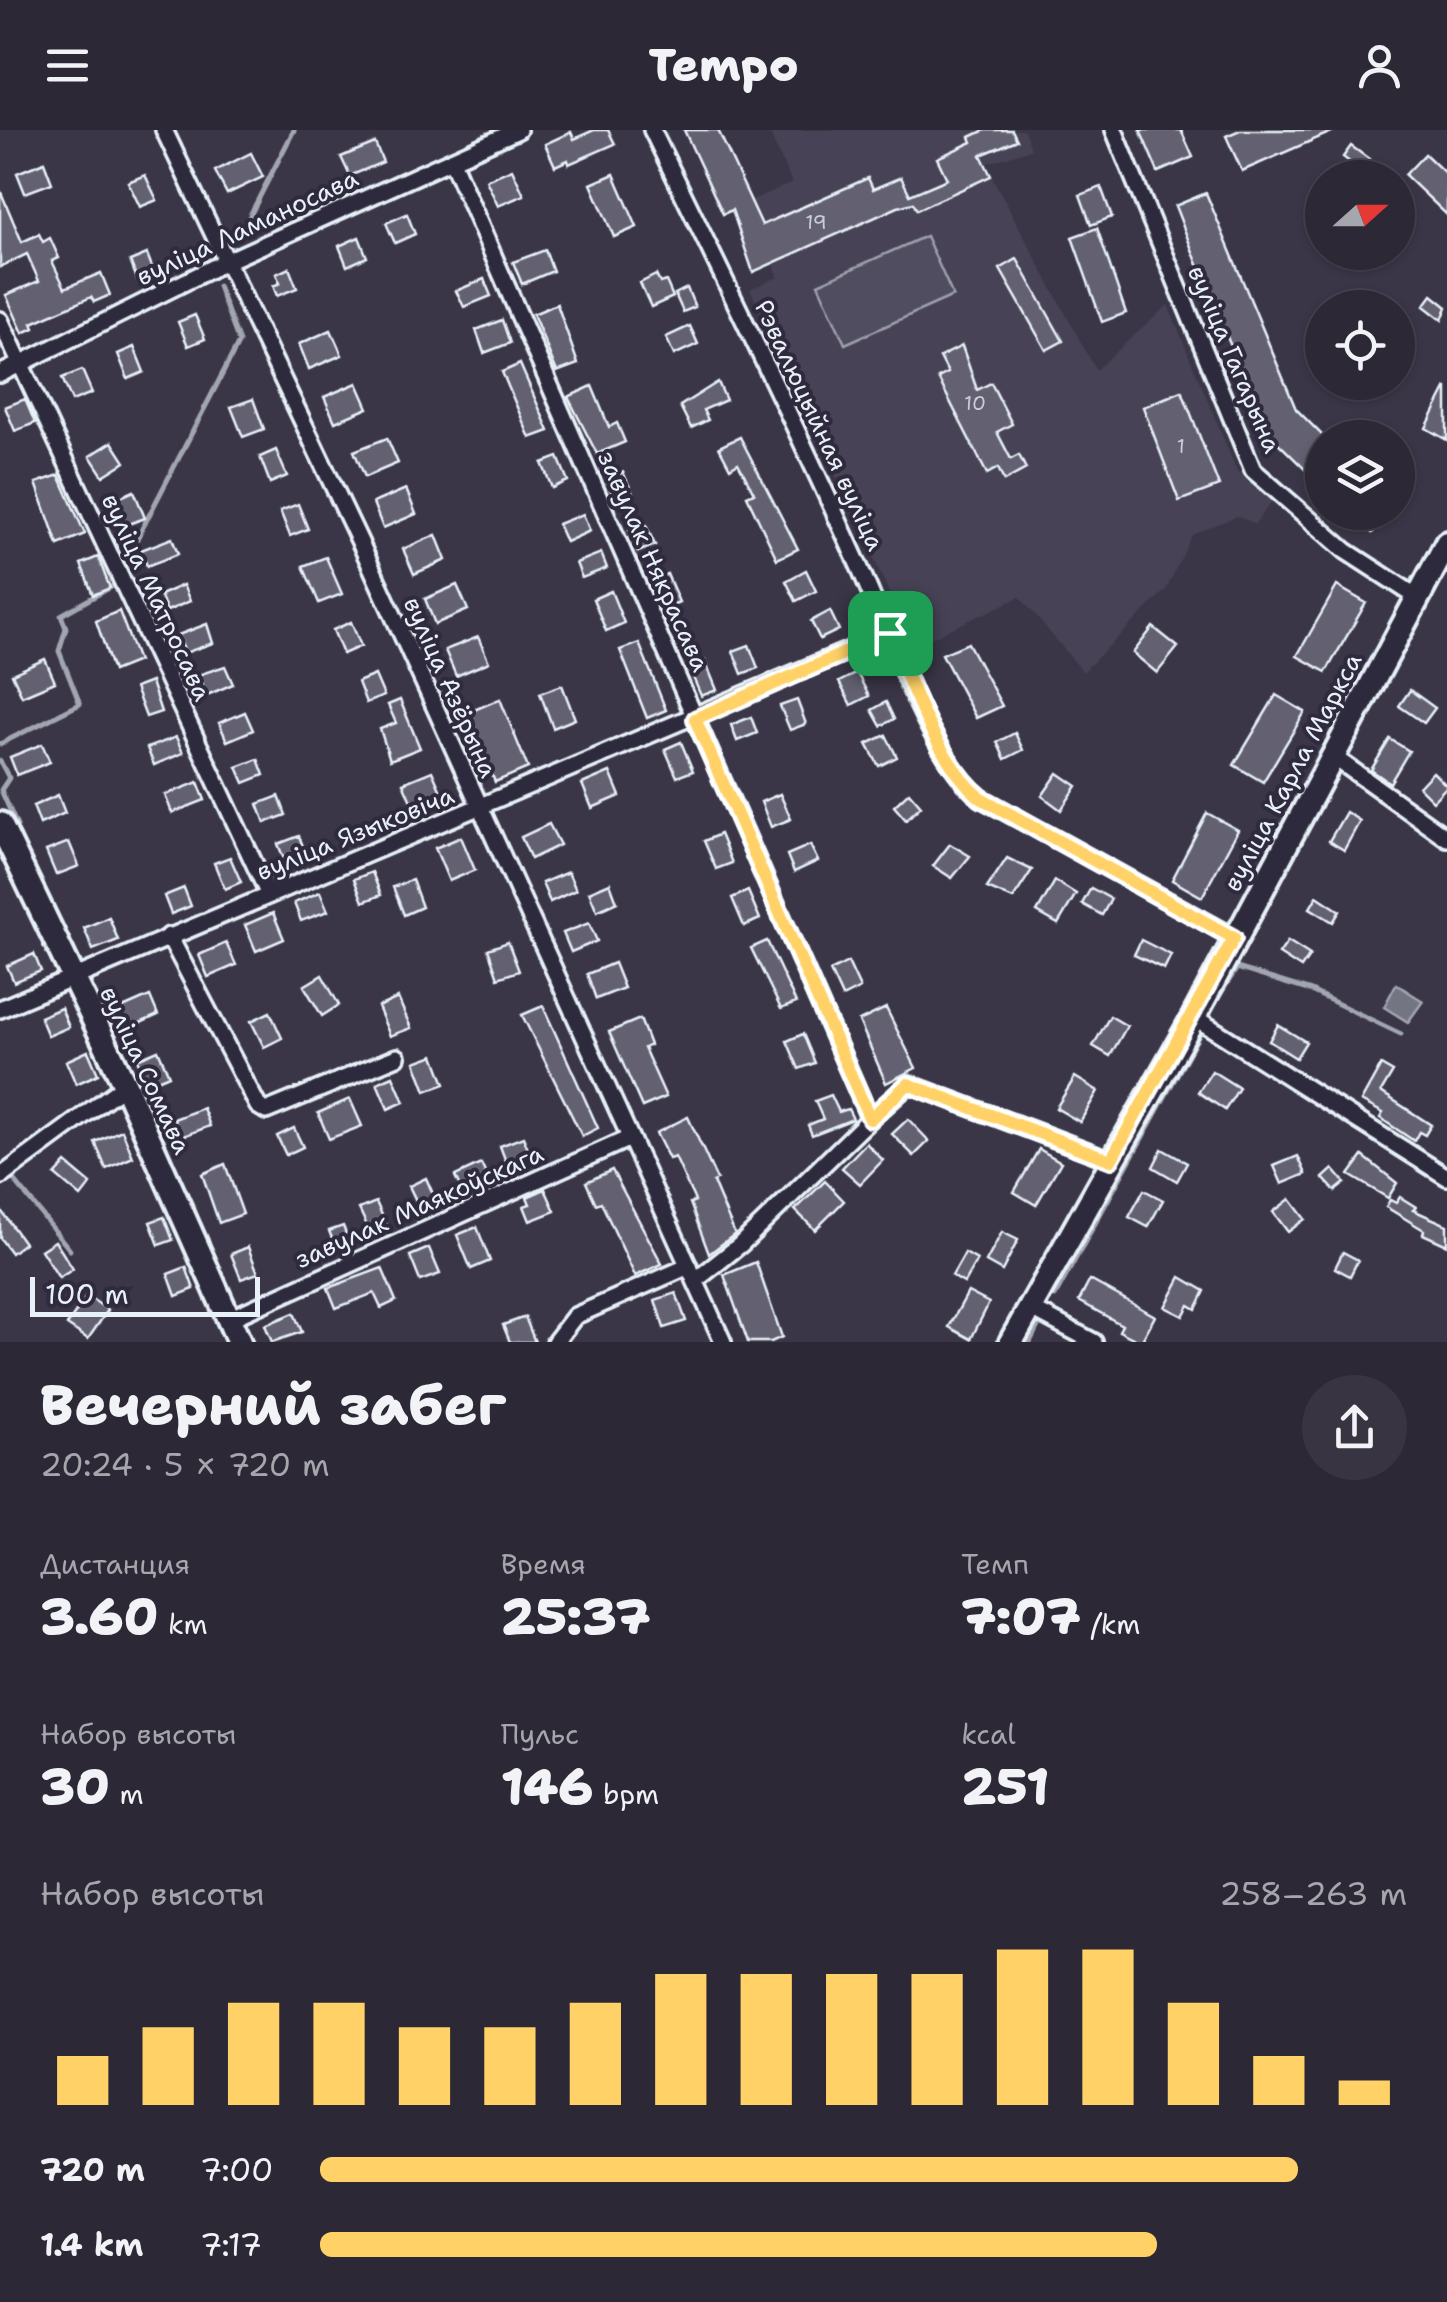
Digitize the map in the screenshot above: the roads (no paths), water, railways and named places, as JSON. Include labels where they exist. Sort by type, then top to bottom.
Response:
[{"type":"main road","name":"вуліца Карла Маркса","points":[[1011,1342],[1194,1017],[1447,543]]},
{"type":"main road","name":"вуліца Сомава","points":[[0,824],[125,1086],[239,1342]]},
{"type":"street","name":"вуліца Азёрына","points":[[164,130],[359,540],[723,1342]]},
{"type":"street","name":"вуліца Ламаносава","points":[[0,374],[225,262],[518,130]]},
{"type":"street","name":"Рэвалюцыйная вуліца","points":[[652,130],[890,633],[912,688],[961,782],[981,798],[1234,938]]},
{"type":"street","name":"вуліца Гагарына","points":[[1114,130],[1253,470],[1346,551],[1417,598]]},
{"type":"street","name":"завулак Някрасава","points":[[452,161],[870,1119]]},
{"type":"street","name":"вуліца Матросава","points":[[0,320],[269,895]]},
{"type":"street","name":"вуліца Языковіча","points":[[0,1009],[695,719],[890,633]]},
{"type":"street","points":[[1331,755],[1447,838]]},
{"type":"street","points":[[169,936],[258,1106],[266,1111],[397,1057]]},
{"type":"street","points":[[1194,1017],[1447,1177]]},
{"type":"street","points":[[556,1342],[574,1316],[693,1273],[740,1245],[908,1084],[1111,1160]]},
{"type":"street","points":[[0,1177],[125,1086]]},
{"type":"street","name":"завулак Маякоўскага","points":[[230,1319],[630,1138]]},
{"type":"street","points":[[1030,1308],[1094,1342]]},
{"type":"water","points":[[1396,984],[1423,1001],[1408,1022],[1384,1007]]},
{"type":"waterway","points":[[244,227],[294,130]]},
{"type":"waterway","points":[[131,550],[239,342],[218,286]]},
{"type":"waterway","points":[[0,744],[80,704],[59,651],[66,628],[61,615],[118,583]]},
{"type":"waterway","points":[[0,761],[9,778],[1,790],[17,826]]},
{"type":"waterway","points":[[1215,1003],[1237,968],[1311,991],[1401,1034]]},
{"type":"waterway","points":[[1055,1296],[1199,1035]]},
{"type":"waterway","points":[[14,1180],[70,1250]]},
{"type":"waterway","points":[[1030,1342],[1039,1324]]}]
